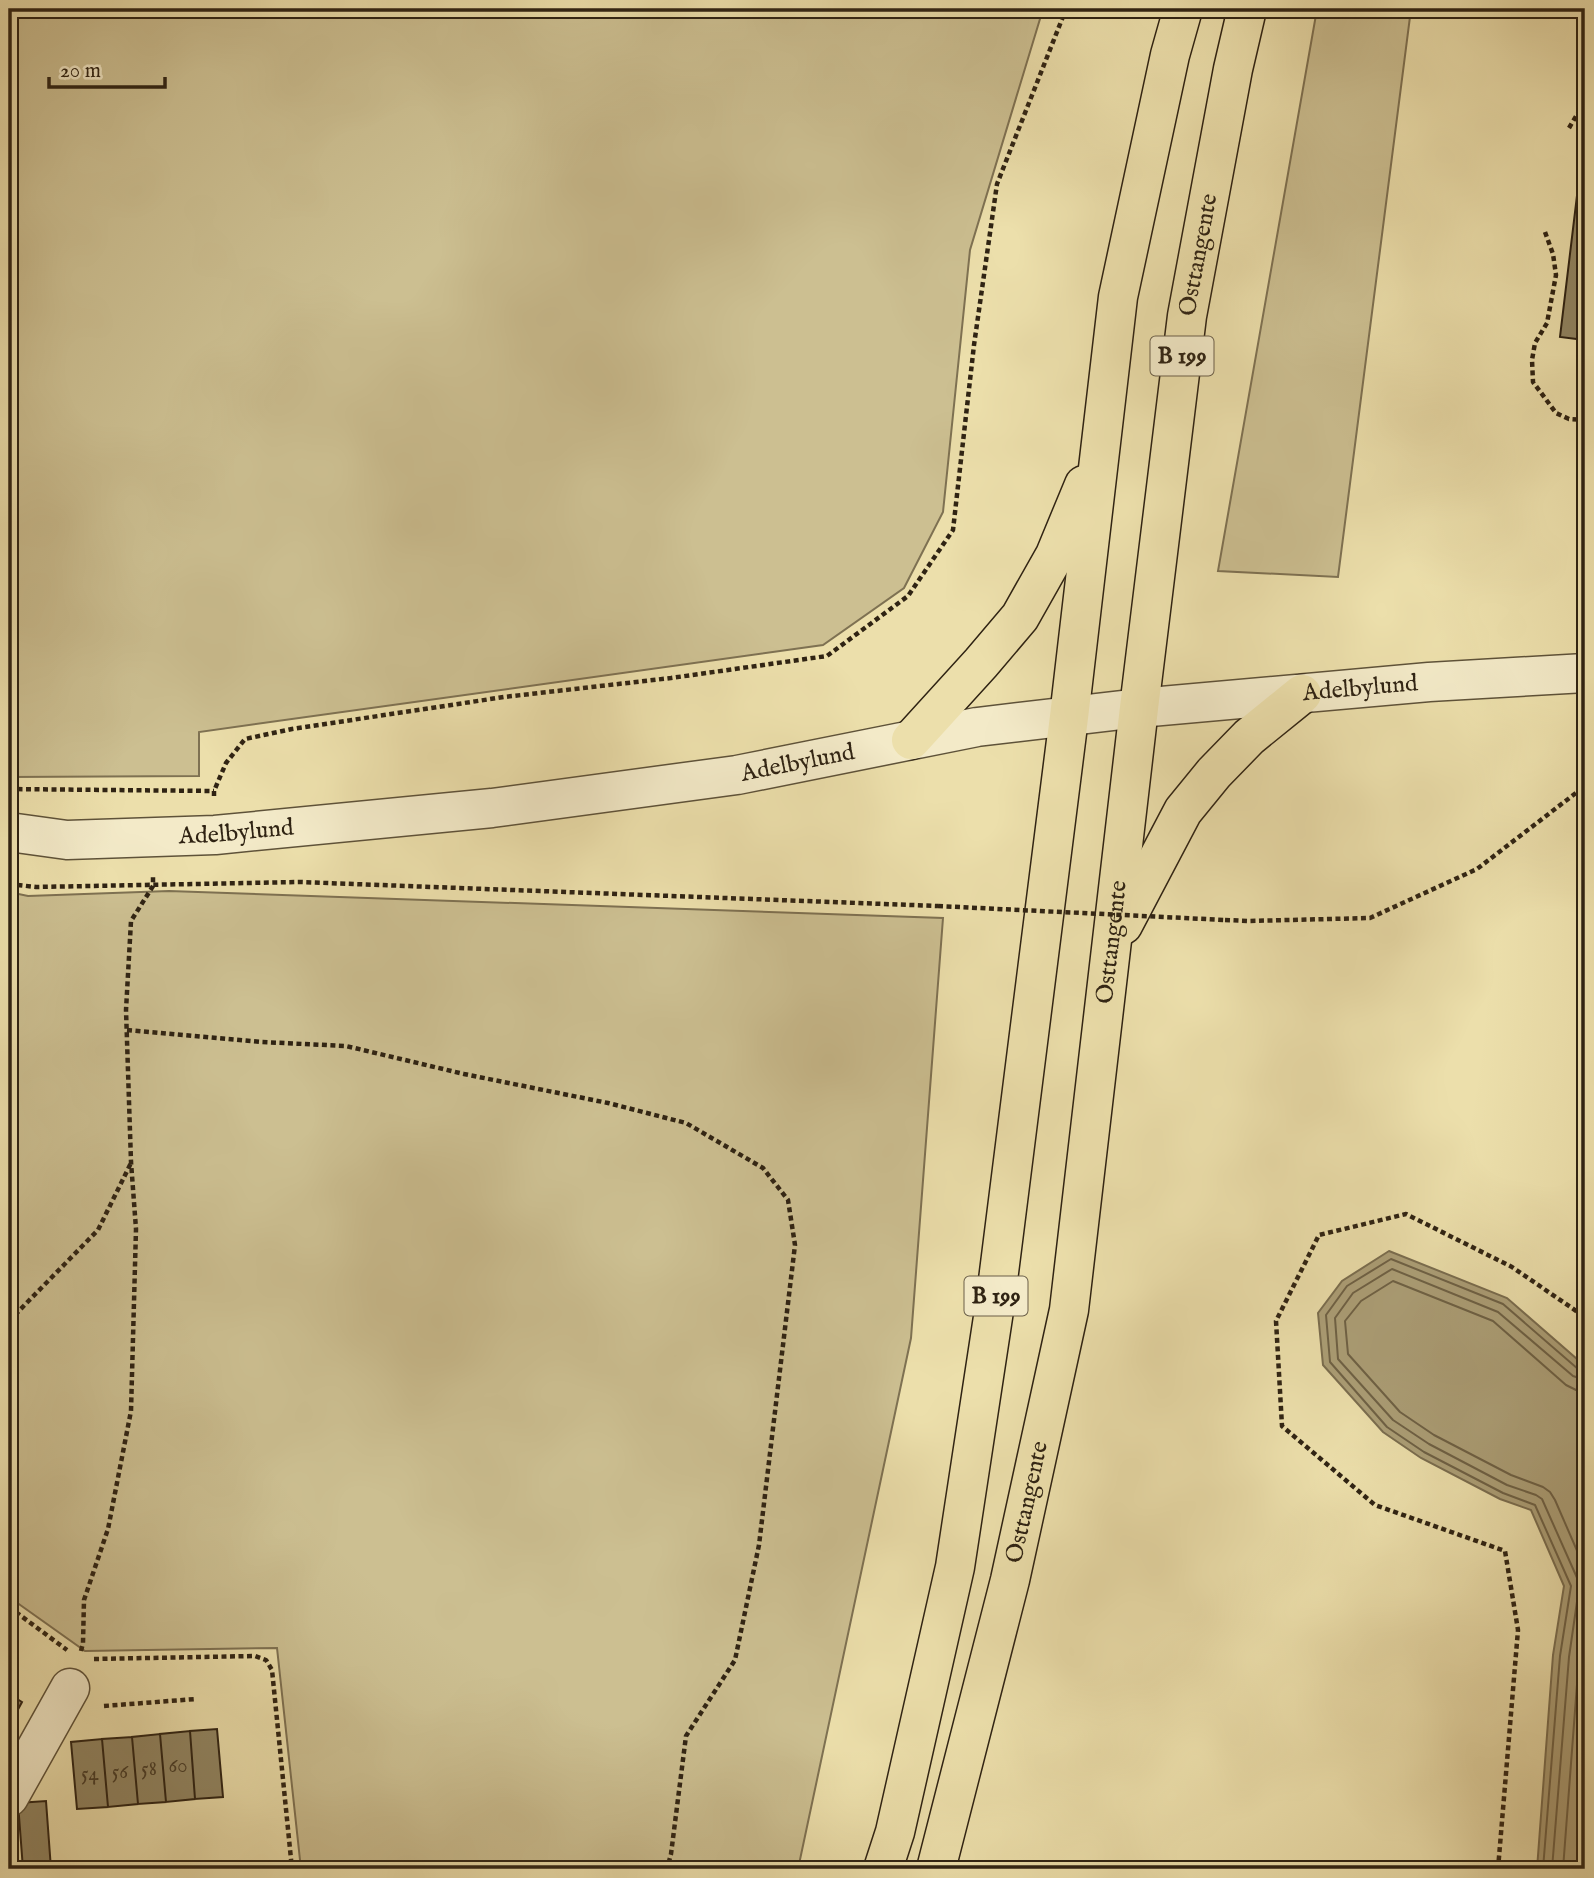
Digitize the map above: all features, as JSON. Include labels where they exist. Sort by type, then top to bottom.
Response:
[{"type":"main road","name":"B 199","points":[[883,1869],[895,1832],[955,1567],[995,1304],[1069,717],[1118,297],[1170,55],[1184,9]]},
{"type":"main road","name":"Osttangente","points":[[936,1869],[1010,1580],[1069,1310],[1187,316],[1233,69],[1247,9]]},
{"type":"main road","points":[[911,740],[1020,617],[1055,555],[1101,445]]},
{"type":"main road","points":[[1111,949],[1183,811],[1214,773],[1249,737],[1302,694]]},
{"type":"street","name":"Adelbylund","points":[[9,832],[67,840],[215,835],[492,808],[723,777],[977,727],[1139,708],[1429,682],[1585,673]]},
{"type":"street","points":[[9,1797],[69,1686]]},
{"type":"path","points":[[215,835],[214,791],[226,763],[245,739],[292,729],[504,697],[671,678],[827,656],[908,596],[953,530],[974,345],[997,184],[1066,9]]},
{"type":"path","points":[[1569,128],[1584,103],[1585,92]]},
{"type":"path","points":[[1545,232],[1553,254],[1556,275],[1547,323],[1535,343],[1532,360],[1533,382],[1556,413],[1569,419],[1585,420]]},
{"type":"path","points":[[9,884],[36,887],[300,882],[938,906],[1225,920],[1370,919],[1477,869],[1585,786]]},
{"type":"path","points":[[9,789],[214,791]]},
{"type":"path","points":[[69,1686],[83,1643],[84,1600],[108,1529],[131,1411],[136,1229],[126,1010],[131,921],[153,886],[150,837]]},
{"type":"path","points":[[127,1030],[262,1042],[346,1046],[464,1074],[608,1103],[686,1123],[763,1168],[789,1200],[795,1245],[759,1545],[735,1660],[686,1735],[667,1869]]},
{"type":"path","points":[[9,1321],[98,1230],[131,1162]]},
{"type":"path","points":[[1498,1869],[1518,1630],[1505,1551],[1375,1505],[1282,1426],[1276,1321],[1319,1235],[1406,1214],[1512,1267],[1585,1317]]},
{"type":"path","points":[[9,1607],[69,1686],[196,1699]]},
{"type":"path","points":[[69,1686],[255,1656],[266,1660],[272,1670],[292,1869]]},
{"type":"shaded area","points":[[9,9],[1043,9],[970,250],[943,512],[904,588],[823,645],[199,732],[199,776],[9,777]]},
{"type":"shaded area","points":[[1317,9],[1411,9],[1338,577],[1218,571]]},
{"type":"shaded area","points":[[169,891],[943,918],[911,1338],[798,1869],[301,1869],[277,1648],[85,1651],[9,1597],[9,892],[28,896]]},
{"type":"water","points":[[1389,1251],[1507,1298],[1585,1366],[1585,1869],[1537,1869],[1553,1655],[1564,1586],[1531,1510],[1500,1499],[1421,1458],[1383,1432],[1323,1365],[1318,1313],[1342,1281]]},
{"type":"building","points":[[1585,129],[1585,340],[1560,337]]},
{"type":"building","points":[[9,1694],[22,1702],[9,1726]]},
{"type":"building","points":[[217,1729],[223,1797],[195,1799],[190,1731]]},
{"type":"building","points":[[190,1731],[195,1799],[166,1802],[160,1734]]},
{"type":"building","points":[[160,1734],[166,1802],[138,1804],[132,1737]]},
{"type":"building","points":[[132,1737],[138,1804],[108,1807],[102,1739]]},
{"type":"building","points":[[102,1739],[108,1807],[77,1809],[71,1742]]},
{"type":"building","points":[[46,1801],[51,1869],[23,1869],[18,1803]]}]
